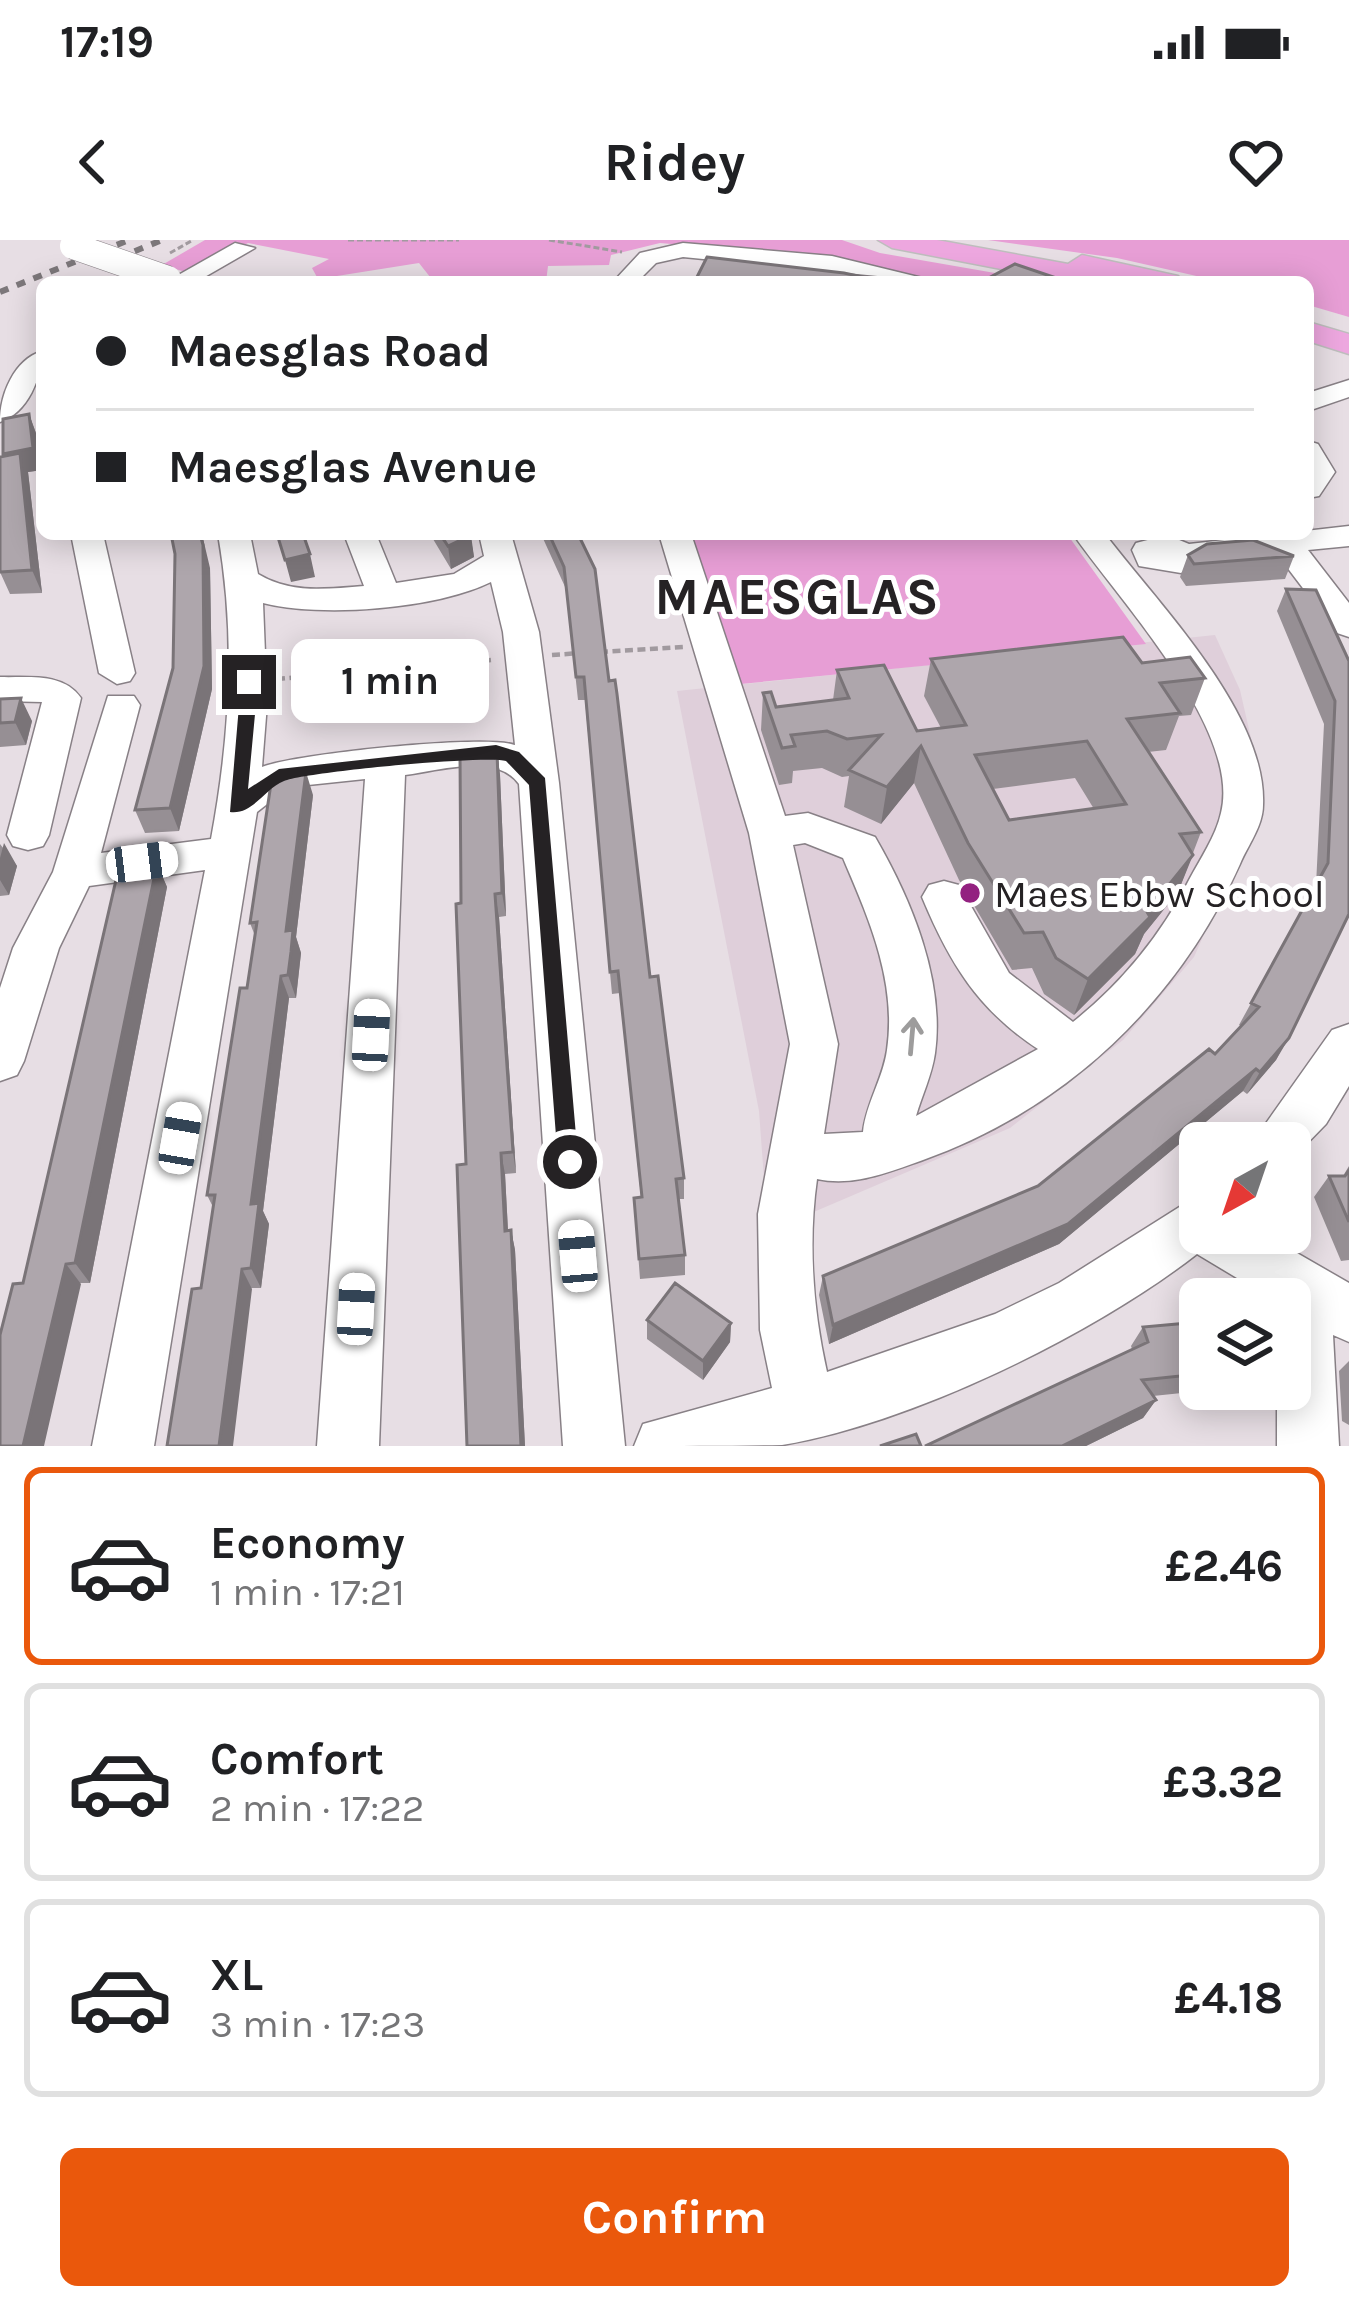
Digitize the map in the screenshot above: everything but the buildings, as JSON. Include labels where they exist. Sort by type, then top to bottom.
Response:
[{"type":"main road","points":[[892,240],[1083,276]]},
{"type":"main road","points":[[951,240],[1137,276]]},
{"type":"main road","points":[[1314,320],[1349,331]]},
{"type":"main road","points":[[1314,333],[1349,344]]},
{"type":"street","points":[[62,243],[160,276]]},
{"type":"street","points":[[185,276],[243,248]]},
{"type":"street","points":[[630,276],[645,258],[685,250],[804,259],[895,276]]},
{"type":"street","points":[[0,413],[36,367]]},
{"type":"street","points":[[1314,401],[1349,388]]},
{"type":"street","points":[[1314,537],[1349,536]]},
{"type":"street","points":[[0,1061],[36,948],[74,872],[119,689],[88,540]]},
{"type":"street","points":[[123,1446],[233,830],[249,682],[246,581],[235,540]]},
{"type":"street","points":[[362,540],[383,592]]},
{"type":"street","points":[[677,540],[770,833],[814,1044],[800,1151],[788,1184],[785,1237],[788,1330],[806,1410]]},
{"type":"street","points":[[800,1151],[839,1160],[890,1149],[968,1115],[1074,1047],[1126,1004],[1160,963],[1208,887],[1243,808],[1238,764],[1215,708],[1093,540]]},
{"type":"street","points":[[1184,554],[1271,540]]},
{"type":"street","points":[[1284,540],[1349,626]]},
{"type":"street","points":[[246,581],[275,597],[302,600],[459,584],[487,573],[499,545]]},
{"type":"street","points":[[499,545],[524,657],[538,783],[594,1446]]},
{"type":"street","points":[[0,689],[52,691],[63,704],[28,835]]},
{"type":"street","points":[[74,872],[233,830],[279,775],[386,760],[496,752],[526,765],[538,783]]},
{"type":"street","points":[[348,1446],[386,760]]},
{"type":"street","points":[[770,833],[808,828],[860,848],[909,964],[914,1004],[910,1056],[886,1131],[890,1149]]},
{"type":"street","points":[[944,897],[969,959],[1005,1004],[1074,1047]]},
{"type":"street","points":[[1297,1122],[1349,1044]]},
{"type":"street","points":[[665,1446],[912,1378],[1029,1330],[1179,1239]]},
{"type":"street","points":[[1249,1254],[1326,1302],[1308,1446]]},
{"type":"path","points":[[348,240],[459,240]]},
{"type":"path","points":[[249,682],[710,645]]},
{"type":"shaded area","points":[[205,240],[842,240],[880,253],[1012,276],[914,276],[821,257],[660,243],[611,255],[609,265],[548,266],[547,276],[429,276],[419,263],[316,276],[312,268],[329,259],[248,243],[189,273],[162,265]]},
{"type":"shaded area","points":[[988,240],[1349,240],[1349,317],[1314,307],[1314,276],[1196,276],[1117,258]]},
{"type":"shaded area","points":[[679,540],[1071,540],[1146,644],[720,686]]},
{"type":"shaded area","name":"Maes Ebbw School","points":[[1215,635],[1240,690],[1256,760],[1251,829],[1194,957],[1123,1040],[1010,1128],[802,1217],[766,1206],[759,1111],[677,691]]},
{"type":"railway","points":[[40,276],[129,240]]},
{"type":"railway","points":[[118,258],[162,240]]},
{"type":"railway","points":[[0,292],[36,277]]},
{"type":"place","name":"Maes Ebbw School","points":[[970,893]]},
{"type":"district","name":"MAESGLAS","points":[[798,596]]},
{"type":"route","points":[[249,682],[236,807],[256,787],[279,775],[386,760],[496,752],[526,765],[538,783],[570,1162]]}]
